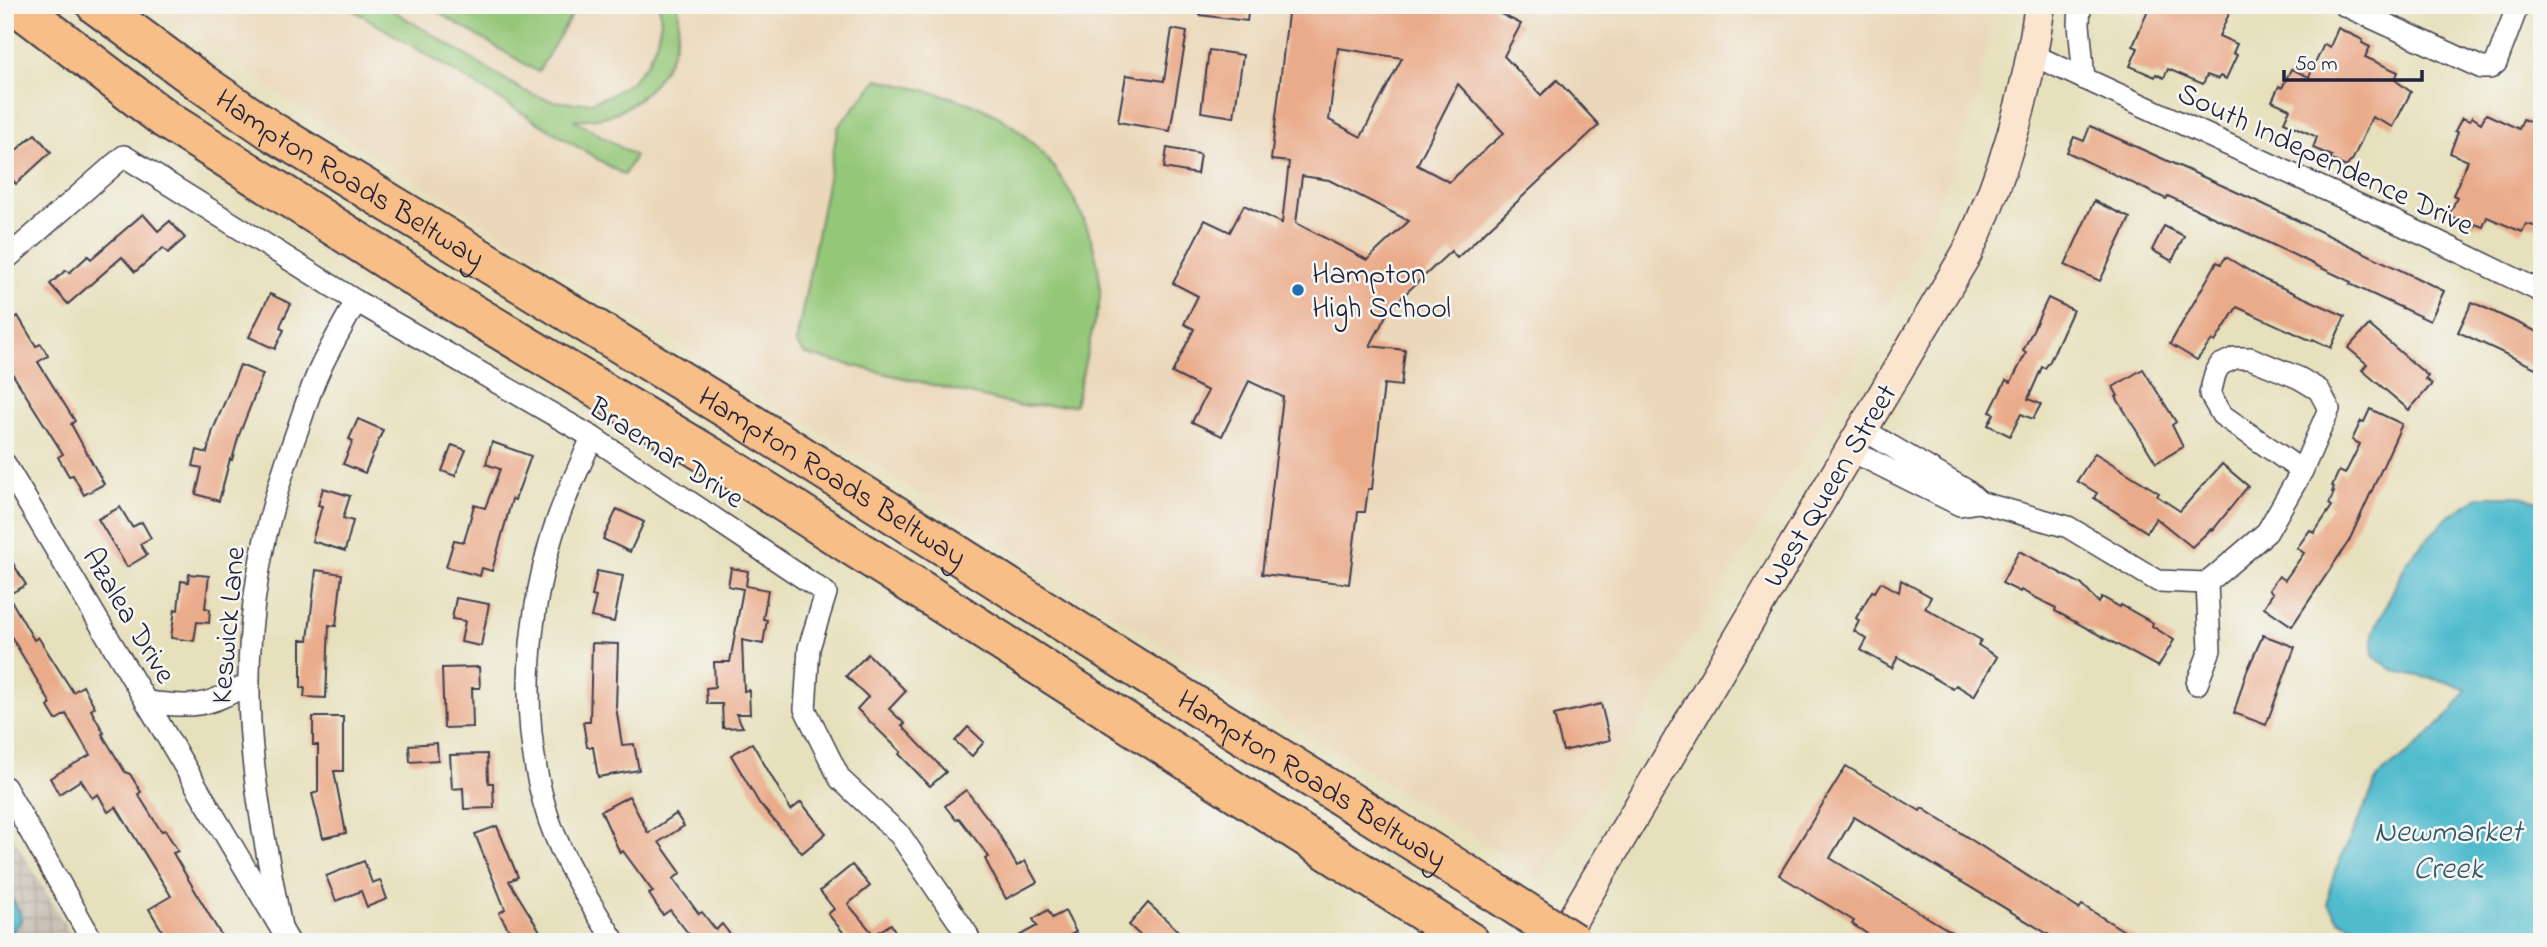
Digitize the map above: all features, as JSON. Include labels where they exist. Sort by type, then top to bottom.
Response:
[{"type":"highway","name":"Hampton Roads Beltway","points":[[16,5],[165,119],[447,298],[735,471],[1466,940]]},
{"type":"highway","name":"Hampton Roads Beltway","points":[[96,5],[273,132],[747,421],[1573,942]]},
{"type":"main road","name":"West Queen Street","points":[[1559,942],[1948,285],[1984,217],[2012,139],[2033,55],[2040,5]]},
{"type":"street","points":[[2080,5],[2084,79]]},
{"type":"street","points":[[2343,5],[2482,68],[2490,68],[2496,63],[2518,5]]},
{"type":"street","name":"South Independence Drive","points":[[2033,55],[2542,292]]},
{"type":"street","name":"Braemar Drive","points":[[5,260],[124,156],[356,301],[593,437],[826,593],[809,648],[805,709],[840,779],[900,835],[970,942]]},
{"type":"street","name":"Keswick Lane","points":[[285,934],[257,797],[248,684],[252,611],[265,531],[281,477],[318,373],[356,301]]},
{"type":"street","points":[[1856,440],[1960,505],[1979,502],[2068,527],[2158,581],[2207,583],[2267,532],[2302,471],[2329,408],[2319,390],[2299,378],[2250,358],[2235,358],[2220,365],[2210,394],[2222,415],[2302,471]]},
{"type":"street","points":[[593,437],[552,535],[532,631],[528,714],[536,773],[550,822],[583,893],[615,942]]},
{"type":"street","name":"Azalea Drive","points":[[5,464],[285,934]]},
{"type":"street","points":[[2197,684],[2210,650],[2207,583]]},
{"type":"street","points":[[147,702],[179,706],[204,705],[248,684]]},
{"type":"street","points":[[5,787],[93,942]]},
{"type":"shaded area","name":"Hampton High School","points":[[157,5],[1994,5],[1977,99],[1956,162],[1919,250],[1801,459],[1542,879],[306,113]]},
{"type":"shaded area","points":[[5,823],[67,928],[75,942],[5,942]]},
{"type":"green space","points":[[345,5],[384,5],[524,91],[552,101],[573,103],[591,102],[611,95],[631,82],[647,63],[656,44],[661,21],[659,5],[678,5],[679,23],[670,57],[651,87],[623,109],[607,116],[575,120],[635,156],[624,175]]},
{"type":"green space","points":[[426,5],[578,5],[538,72]]},
{"type":"green space","points":[[878,79],[949,97],[990,112],[1033,144],[1069,190],[1092,243],[1100,296],[1075,405],[1019,406],[805,354],[796,343],[838,127]]},
{"type":"water","name":"Newmarket Creek","points":[[2480,496],[2520,496],[2542,502],[2542,942],[2384,942],[2338,919],[2328,904],[2335,871],[2379,776],[2422,742],[2454,709],[2466,690],[2447,682],[2395,671],[2373,656],[2373,633],[2408,559],[2447,518]]},
{"type":"water","points":[[5,888],[19,911],[21,920],[15,929],[5,934]]},
{"type":"building","points":[[1200,5],[1249,5],[1247,21],[1200,15]]},
{"type":"building","name":"Hampton High School","points":[[1289,5],[1496,5],[1493,10],[1521,24],[1504,56],[1541,95],[1557,80],[1599,125],[1457,258],[1451,251],[1390,308],[1370,346],[1405,350],[1401,386],[1384,384],[1372,489],[1368,489],[1365,512],[1358,512],[1349,584],[1262,574],[1283,397],[1249,381],[1222,436],[1192,422],[1208,391],[1172,373],[1194,329],[1184,324],[1198,296],[1173,283],[1205,220],[1230,232],[1244,205],[1282,223],[1289,162],[1271,160]],"holes":[[[1338,48],[1402,58],[1361,137],[1329,120]],[[1458,84],[1504,133],[1449,182],[1417,165]],[[1302,176],[1329,180],[1409,221],[1367,260],[1296,223]]]},
{"type":"building","points":[[2150,5],[2233,5],[2219,36],[2237,44],[2233,53],[2237,55],[2226,79],[2207,75],[2203,84],[2168,69],[2164,78],[2130,66],[2138,48],[2133,46]]},
{"type":"building","points":[[2338,28],[2363,40],[2362,43],[2370,47],[2365,57],[2398,72],[2395,80],[2411,92],[2393,127],[2372,117],[2353,159],[2346,167],[2330,159],[2332,156],[2313,148],[2317,137],[2284,122],[2290,109],[2272,101],[2291,69],[2309,77],[2324,44],[2330,47]]},
{"type":"building","points":[[1172,29],[1187,32],[1170,131],[1118,122],[1126,75],[1164,81]]},
{"type":"building","points":[[1209,50],[1243,55],[1234,117],[1201,112]]},
{"type":"building","points":[[2486,114],[2519,129],[2523,119],[2542,127],[2542,228],[2526,224],[2522,232],[2487,217],[2483,227],[2475,224],[2474,227],[2449,216],[2457,197],[2453,195],[2468,161],[2450,153],[2458,132],[2455,131],[2462,118],[2470,121],[2472,117],[2481,123]]},
{"type":"building","points":[[2090,126],[2261,203],[2444,291],[2430,321],[2168,196],[2166,199],[2067,152],[2074,137],[2084,141]]},
{"type":"building","points":[[35,134],[51,152],[16,184],[5,171],[5,160]]},
{"type":"building","points":[[1167,148],[1200,154],[1197,174],[1164,168]]},
{"type":"building","points":[[2094,201],[2130,218],[2100,281],[2065,265]]},
{"type":"building","points":[[143,214],[158,231],[170,221],[185,238],[168,253],[163,248],[135,272],[122,257],[68,304],[50,284],[66,270],[69,273],[88,256],[91,259]]},
{"type":"building","points":[[2164,226],[2184,236],[2172,261],[2152,250]]},
{"type":"building","points":[[2226,257],[2265,280],[2345,316],[2331,348],[2237,307],[2215,342],[2212,340],[2197,360],[2170,344],[2217,262],[2221,264]]},
{"type":"building","points":[[270,294],[291,304],[281,324],[280,328],[284,330],[275,349],[249,337]]},
{"type":"building","points":[[2048,298],[2073,310],[2050,361],[2045,368],[2042,367],[2028,399],[2041,404],[2033,419],[2021,414],[2010,436],[1988,425],[1994,414],[1990,412],[2006,380],[2011,382],[2026,353],[2023,351]]},
{"type":"building","points":[[2472,302],[2542,334],[2542,371],[2458,332]]},
{"type":"building","points":[[18,316],[36,346],[41,344],[48,356],[38,362],[75,421],[71,424],[104,484],[84,495],[73,475],[69,476],[58,457],[63,454],[5,362],[5,323]]},
{"type":"building","points":[[2369,325],[2428,376],[2425,379],[2432,384],[2409,410],[2362,370],[2367,364],[2348,348]]},
{"type":"building","points":[[240,365],[263,374],[232,460],[230,459],[219,501],[196,494],[202,468],[193,466],[197,450],[207,453],[213,430]]},
{"type":"building","points":[[2143,369],[2176,422],[2172,425],[2183,447],[2156,463],[2116,397],[2118,396],[2113,387]]},
{"type":"building","points":[[2370,409],[2402,424],[2349,541],[2292,626],[2264,607],[2273,593],[2269,590],[2279,576],[2285,580],[2304,553],[2297,548],[2310,530],[2314,533],[2332,506],[2329,504],[2334,492],[2332,486],[2339,471],[2345,474],[2360,444],[2352,440]]},
{"type":"building","points":[[358,419],[383,430],[365,473],[343,464],[353,441],[349,439]]},
{"type":"building","points":[[492,442],[531,456],[515,500],[512,499],[492,571],[482,568],[480,576],[446,567],[454,540],[464,542],[474,505],[485,508],[500,469],[486,464]]},
{"type":"building","points":[[452,445],[466,450],[455,476],[442,471]]},
{"type":"building","points":[[2095,453],[2159,493],[2157,496],[2180,511],[2222,464],[2248,486],[2213,530],[2192,547],[2156,518],[2147,532],[2094,498],[2097,493],[2077,481]]},
{"type":"building","points":[[323,488],[350,496],[343,518],[353,521],[345,551],[312,541],[322,506],[318,505]]},
{"type":"building","points":[[120,507],[132,527],[142,522],[151,538],[140,544],[147,555],[127,567],[98,519]]},
{"type":"building","points":[[617,509],[644,522],[630,552],[603,539]]},
{"type":"building","points":[[5,550],[26,585],[8,595],[34,640],[38,637],[73,692],[83,686],[95,707],[91,710],[104,733],[102,734],[125,772],[130,774],[141,792],[138,794],[159,828],[165,830],[178,851],[173,853],[225,942],[169,942],[149,909],[171,896],[116,807],[108,812],[98,794],[92,798],[81,780],[59,794],[50,778],[90,755],[66,714],[56,720],[48,707],[51,704],[5,626]]},
{"type":"building","points":[[2019,551],[2081,584],[2099,603],[2102,597],[2120,607],[2121,605],[2153,623],[2152,626],[2174,640],[2158,667],[2055,611],[2056,608],[2002,583]]},
{"type":"building","points":[[731,568],[748,571],[746,586],[768,590],[763,619],[767,620],[763,644],[742,640],[744,691],[749,690],[750,714],[736,714],[743,727],[723,728],[722,704],[707,704],[706,688],[715,687],[714,662],[730,662],[743,589],[728,586]]},
{"type":"building","points":[[316,570],[342,574],[336,626],[329,625],[326,698],[304,697],[305,688],[301,688],[301,640],[308,640]]},
{"type":"building","points":[[597,571],[623,576],[614,622],[591,617],[596,597],[592,596]]},
{"type":"building","points":[[189,574],[209,576],[205,608],[210,609],[209,623],[197,622],[194,641],[171,638],[181,581],[188,582]]},
{"type":"building","points":[[1901,580],[1931,597],[1925,608],[1981,640],[1978,645],[1997,657],[1974,696],[1956,685],[1953,689],[1898,657],[1892,668],[1861,650],[1867,639],[1854,631],[1859,621],[1856,618],[1872,591],[1875,592],[1881,582],[1899,592]]},
{"type":"building","points":[[456,598],[489,604],[481,646],[461,642],[465,621],[452,619]]},
{"type":"building","points":[[2263,635],[2295,647],[2266,725],[2234,713],[2246,673]]},
{"type":"building","points":[[592,643],[618,644],[616,707],[622,745],[634,744],[639,770],[598,777],[593,747],[587,747],[583,722],[590,722]]},
{"type":"building","points":[[868,654],[906,691],[889,709],[946,772],[930,786],[899,754],[901,752],[857,709],[868,697],[846,676]]},
{"type":"building","points":[[479,667],[480,688],[472,688],[473,727],[444,728],[442,668]]},
{"type":"building","points":[[1601,704],[1610,740],[1563,751],[1554,715]]},
{"type":"building","points":[[313,717],[343,717],[343,771],[334,771],[346,833],[323,838],[312,794],[318,792],[318,745],[313,745]]},
{"type":"building","points":[[968,727],[984,742],[972,756],[955,741]]},
{"type":"building","points":[[437,743],[438,760],[410,762],[409,745]]},
{"type":"building","points":[[752,743],[791,810],[801,802],[826,833],[802,853],[759,803],[731,755]]},
{"type":"building","points":[[487,754],[488,779],[489,783],[493,783],[494,808],[464,809],[463,788],[452,789],[450,755]]},
{"type":"building","points":[[1846,766],[1920,811],[1922,808],[2079,909],[2082,905],[2142,942],[2061,942],[1854,817],[1830,858],[1968,942],[1880,942],[1852,924],[1854,921],[1779,875]]},
{"type":"building","points":[[966,790],[996,829],[1017,866],[1025,861],[1037,882],[1006,899],[985,859],[989,857],[959,818],[956,820],[945,806]]},
{"type":"building","points":[[629,796],[648,833],[676,814],[684,826],[659,842],[681,873],[673,879],[699,914],[702,912],[716,930],[722,924],[736,942],[695,942],[670,910],[663,915],[649,894],[653,892],[623,851],[620,853],[601,811]]},
{"type":"building","points":[[497,826],[518,877],[509,881],[543,936],[534,942],[516,942],[499,913],[505,909],[475,834]]},
{"type":"building","points":[[364,861],[372,883],[380,880],[387,899],[367,907],[361,891],[336,901],[326,876]]},
{"type":"building","points":[[852,865],[870,886],[848,904],[874,935],[891,924],[901,942],[851,942],[828,914],[834,909],[820,891]]},
{"type":"building","points":[[1148,903],[1190,942],[1147,942],[1129,925]]},
{"type":"building","points":[[1048,910],[1052,918],[1065,911],[1076,932],[1057,942],[1008,942],[1037,926],[1033,919]]},
{"type":"place","name":"Hampton High School","points":[[1298,290]]}]
